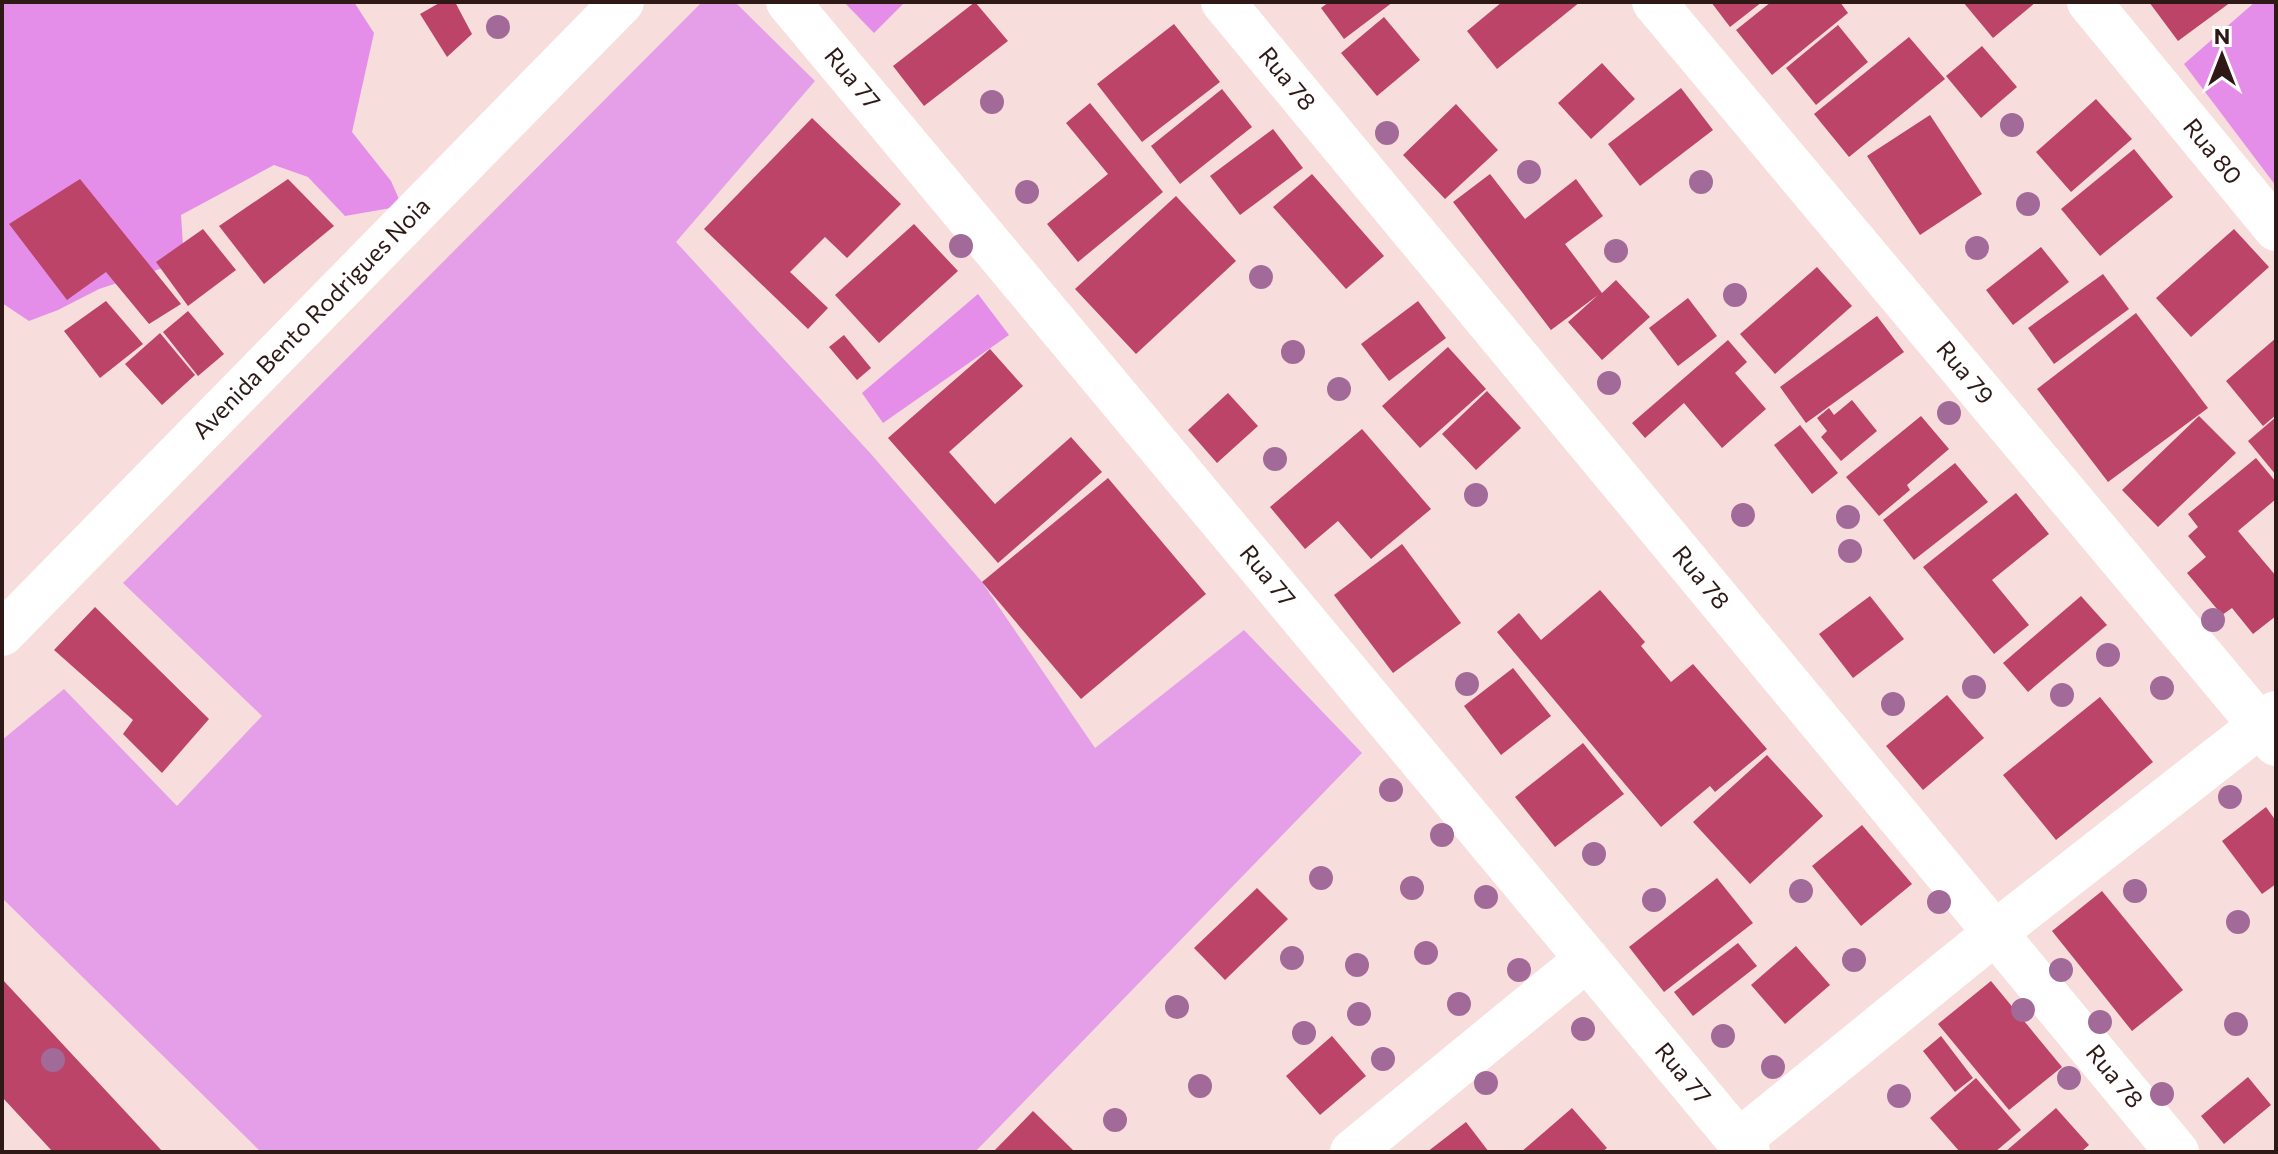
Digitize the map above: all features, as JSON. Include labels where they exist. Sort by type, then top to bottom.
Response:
[{"type":"street","name":"Avenida Bento Rodrigues Noia","points":[[2,634],[622,2]]},
{"type":"street","name":"Rua 77","points":[[788,2],[1744,1146]]},
{"type":"street","name":"Rua 78","points":[[1223,2],[1331,136],[2177,1152]]},
{"type":"street","name":"Rua 79","points":[[1654,2],[2271,727]]},
{"type":"street","name":"Rua 80","points":[[2089,2],[2276,229]]},
{"type":"street","points":[[1744,1146],[1996,932],[2271,727]]},
{"type":"street","points":[[1352,1152],[1587,959]]},
{"type":"shaded area","points":[[2,2],[354,2],[374,33],[352,132],[391,181],[402,206],[345,216],[308,177],[274,165],[181,215],[184,261],[99,289],[29,321],[2,303]]},
{"type":"shaded area","points":[[702,2],[735,2],[815,81],[676,242],[871,454],[982,582],[1095,748],[1244,630],[1362,753],[975,1152],[261,1152],[2,898],[2,740],[64,689],[177,806],[262,716],[123,583]]},
{"type":"shaded area","points":[[844,2],[905,2],[874,33]]},
{"type":"shaded area","points":[[2255,2],[2276,2],[2276,186],[2184,64]]},
{"type":"shaded area","points":[[978,294],[1009,335],[883,423],[862,393]]},
{"type":"building","points":[[441,2],[455,2],[472,34],[447,57],[420,14]]},
{"type":"building","points":[[975,2],[1008,41],[924,106],[893,66]]},
{"type":"building","points":[[1329,2],[1393,2],[1344,39],[1321,8]]},
{"type":"building","points":[[1502,2],[1580,2],[1497,69],[1467,31]]},
{"type":"building","points":[[1711,2],[1762,2],[1730,27]]},
{"type":"building","points":[[1771,2],[1840,2],[1848,13],[1772,75],[1736,30]]},
{"type":"building","points":[[1963,2],[2036,2],[1993,38]]},
{"type":"building","points":[[2149,2],[2231,2],[2178,41]]},
{"type":"building","points":[[1384,17],[1420,60],[1377,96],[1341,53]]},
{"type":"building","points":[[1174,24],[1220,82],[1142,142],[1097,84]]},
{"type":"building","points":[[1838,25],[1868,62],[1816,105],[1786,68]]},
{"type":"building","points":[[1909,37],[1945,79],[1849,157],[1814,114]]},
{"type":"building","points":[[1982,46],[2017,87],[1981,118],[1946,76]]},
{"type":"building","points":[[1602,63],[1635,99],[1591,139],[1558,103]]},
{"type":"building","points":[[1681,88],[1713,130],[1640,186],[1608,144]]},
{"type":"building","points":[[1222,89],[1252,127],[1180,184],[1151,146]]},
{"type":"building","points":[[2096,99],[2132,139],[2071,192],[2036,152]]},
{"type":"building","points":[[1090,103],[1163,192],[1078,262],[1047,224],[1108,174],[1066,123]]},
{"type":"building","points":[[1456,104],[1498,150],[1445,199],[1403,155]]},
{"type":"building","points":[[1930,115],[1982,194],[1920,235],[1867,156]]},
{"type":"building","points":[[812,118],[901,204],[847,258],[825,237],[790,272],[828,308],[808,329],[704,229]]},
{"type":"building","points":[[1273,129],[1303,168],[1240,215],[1210,176]]},
{"type":"building","points":[[2134,149],[2173,197],[2100,256],[2061,209]]},
{"type":"building","points":[[1312,174],[1384,256],[1346,289],[1273,207]]},
{"type":"building","points":[[1490,174],[1525,219],[1576,179],[1603,216],[1565,244],[1602,293],[1616,280],[1650,317],[1602,360],[1568,322],[1598,295],[1551,330],[1453,202]]},
{"type":"building","points":[[80,179],[181,304],[149,324],[106,272],[67,300],[9,224]]},
{"type":"building","points":[[288,179],[334,226],[264,284],[219,226]]},
{"type":"building","points":[[1176,196],[1236,261],[1136,354],[1075,289]]},
{"type":"building","points":[[914,224],[958,271],[879,343],[835,295]]},
{"type":"building","points":[[203,229],[236,270],[188,306],[156,262]]},
{"type":"building","points":[[2234,229],[2269,267],[2191,337],[2156,298]]},
{"type":"building","points":[[2041,247],[2069,282],[2013,325],[1986,290]]},
{"type":"building","points":[[1817,267],[1852,306],[1775,374],[1740,334]]},
{"type":"building","points":[[2103,274],[2129,309],[2054,364],[2028,328]]},
{"type":"building","points":[[1688,298],[1717,336],[1678,366],[1649,328]]},
{"type":"building","points":[[106,301],[143,344],[100,378],[64,331]]},
{"type":"building","points":[[1418,301],[1446,338],[1389,381],[1361,344]]},
{"type":"building","points":[[188,311],[224,354],[198,376],[163,332]]},
{"type":"building","points":[[2136,313],[2208,408],[2108,482],[2037,389]]},
{"type":"building","points":[[1877,316],[1904,352],[1806,423],[1780,387]]},
{"type":"building","points":[[160,333],[195,375],[162,405],[125,364]]},
{"type":"building","points":[[844,335],[871,368],[857,380],[829,347]]},
{"type":"building","points":[[2276,338],[2276,415],[2263,426],[2226,381]]},
{"type":"building","points":[[1728,340],[1747,362],[1735,373],[1766,409],[1722,448],[1684,403],[1645,438],[1632,423]]},
{"type":"building","points":[[1448,347],[1486,389],[1420,448],[1382,406]]},
{"type":"building","points":[[990,349],[1023,386],[949,452],[995,504],[1071,437],[1102,472],[998,563],[888,438]]},
{"type":"building","points":[[1487,391],[1521,428],[1476,470],[1442,434]]},
{"type":"building","points":[[1228,393],[1258,426],[1217,463],[1188,430]]},
{"type":"building","points":[[1852,400],[1877,431],[1841,461],[1821,437],[1827,431],[1817,418],[1829,408],[1834,415]]},
{"type":"building","points":[[1921,416],[1949,449],[1907,485],[1910,490],[1879,516],[1846,477]]},
{"type":"building","points":[[2199,416],[2236,453],[2158,527],[2122,490]]},
{"type":"building","points":[[2276,417],[2276,475],[2248,441]]},
{"type":"building","points":[[1800,425],[1838,473],[1812,494],[1774,445]]},
{"type":"building","points":[[1362,429],[1431,509],[1371,559],[1338,521],[1305,549],[1270,507]]},
{"type":"building","points":[[2256,458],[2276,482],[2276,499],[2238,531],[2276,576],[2276,616],[2253,634],[2232,608],[2222,615],[2187,573],[2206,557],[2188,536],[2198,527],[2188,514]]},
{"type":"building","points":[[1955,463],[1988,502],[1914,560],[1883,520]]},
{"type":"building","points":[[1108,478],[1206,594],[1081,699],[982,582]]},
{"type":"building","points":[[2016,493],[2049,534],[1992,580],[2029,625],[1994,654],[1923,567]]},
{"type":"building","points":[[1402,544],[1461,623],[1393,673],[1334,595]]},
{"type":"building","points":[[1600,590],[1645,642],[1641,646],[1671,682],[1693,664],[1767,749],[1715,792],[1710,786],[1661,827],[1497,632],[1519,613],[1541,640]]},
{"type":"building","points":[[1870,596],[1904,639],[1853,678],[1819,634]]},
{"type":"building","points":[[2081,596],[2107,625],[2028,692],[2003,663]]},
{"type":"building","points":[[95,607],[209,719],[162,773],[123,734],[133,720],[54,650]]},
{"type":"building","points":[[1513,668],[1551,716],[1501,755],[1464,706]]},
{"type":"building","points":[[1947,695],[1984,738],[1923,790],[1886,746]]},
{"type":"building","points":[[2100,697],[2153,762],[2056,840],[2003,775]]},
{"type":"building","points":[[1583,743],[1624,794],[1555,847],[1515,797]]},
{"type":"building","points":[[1767,755],[1823,816],[1750,884],[1693,822]]},
{"type":"building","points":[[2266,807],[2276,821],[2276,884],[2262,894],[2222,841]]},
{"type":"building","points":[[1862,825],[1912,884],[1861,926],[1812,866]]},
{"type":"building","points":[[1717,878],[1753,923],[1664,992],[1629,947]]},
{"type":"building","points":[[1257,888],[1288,919],[1225,980],[1194,948]]},
{"type":"building","points":[[2102,891],[2183,990],[2132,1031],[2052,931]]},
{"type":"building","points":[[1738,943],[1757,966],[1693,1016],[1674,992]]},
{"type":"building","points":[[1796,946],[1830,985],[1785,1024],[1751,985]]},
{"type":"building","points":[[2,979],[163,1152],[53,1152],[2,1097]]},
{"type":"building","points":[[1991,981],[2062,1067],[2009,1110],[1938,1024]]},
{"type":"building","points":[[1332,1036],[1366,1076],[1320,1115],[1286,1076]]},
{"type":"building","points":[[1941,1036],[1973,1078],[1955,1092],[1923,1051]]},
{"type":"building","points":[[2248,1077],[2271,1105],[2224,1144],[2201,1116]]},
{"type":"building","points":[[1976,1078],[2021,1130],[1995,1152],[1960,1152],[1930,1118]]},
{"type":"building","points":[[1572,1108],[1607,1148],[1602,1152],[1521,1152]]},
{"type":"building","points":[[2056,1108],[2089,1145],[2081,1152],[2005,1152]]},
{"type":"building","points":[[1033,1111],[1075,1152],[993,1152]]},
{"type":"building","points":[[1466,1122],[1489,1152],[1427,1152]]}]
